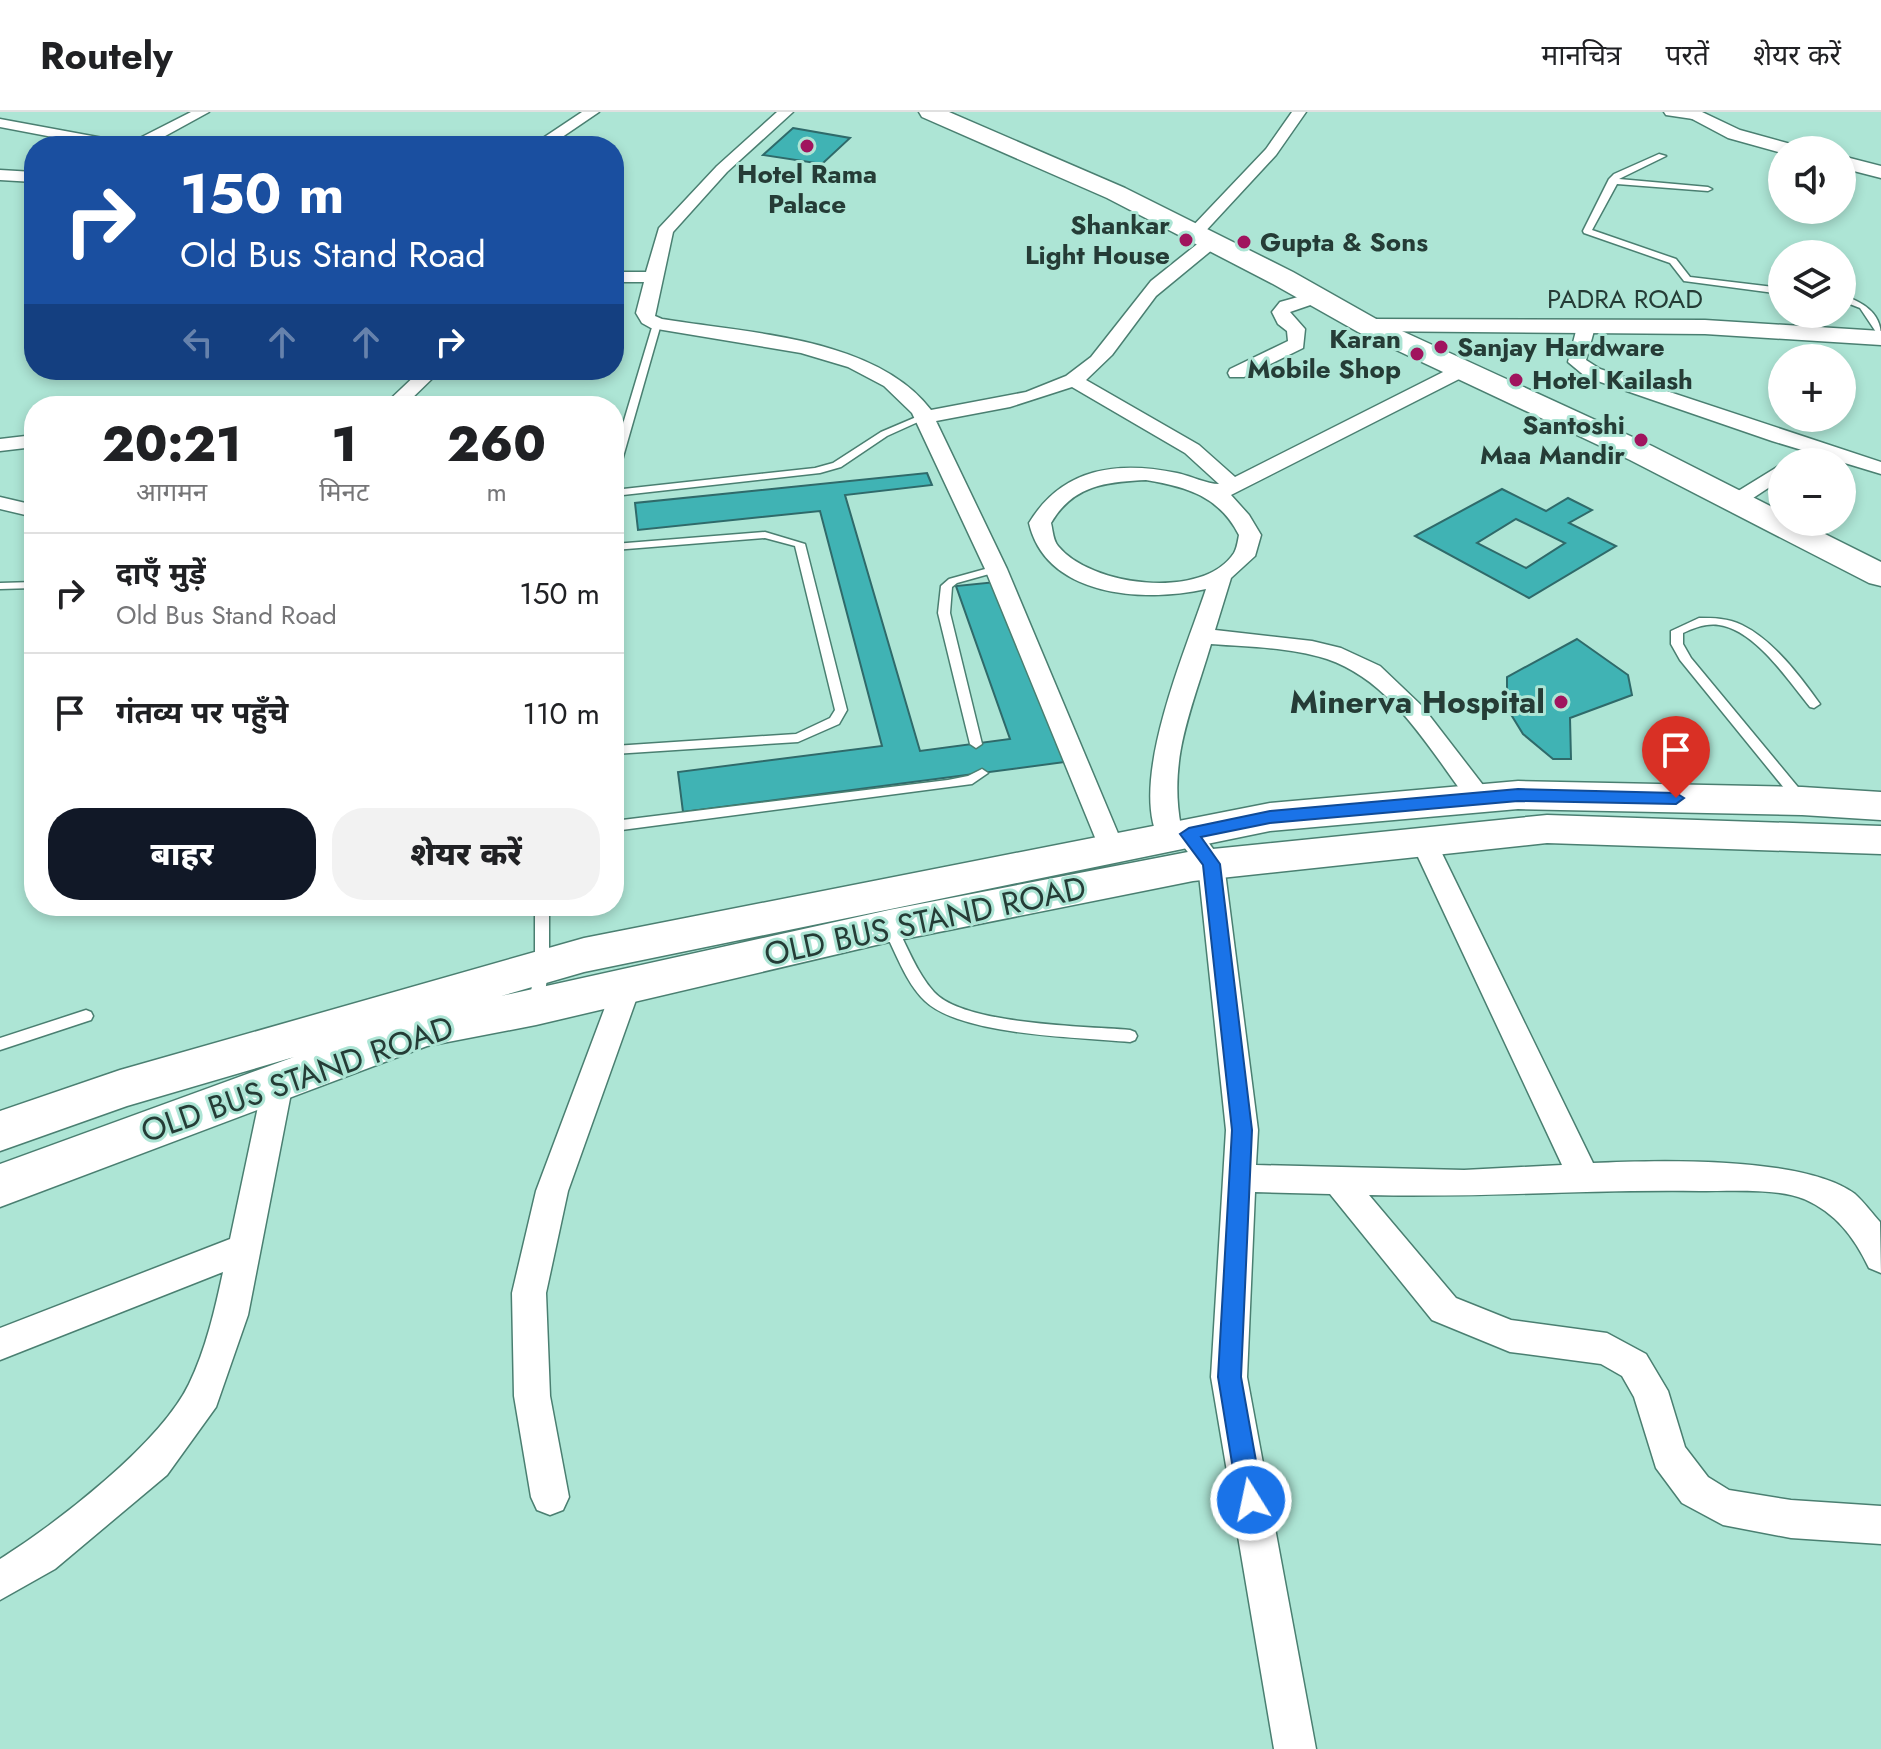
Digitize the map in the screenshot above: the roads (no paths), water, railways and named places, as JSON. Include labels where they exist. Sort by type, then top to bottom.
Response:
[{"type":"main road","points":[[930,112],[1045,160],[1203,237],[1368,326],[1737,500],[1881,576]]},
{"type":"main road","name":"OLD BUS STAND ROAD","points":[[0,1186],[539,986],[627,986],[889,926],[1190,845],[1270,817],[1518,795],[1802,801],[1881,806]]},
{"type":"main road","name":"OLD BUS STAND ROAD","points":[[0,1131],[120,1089],[1112,850],[1190,845],[1424,842],[1547,829],[1881,840]]},
{"type":"street","points":[[155,136],[202,112]]},
{"type":"street","points":[[555,136],[592,112]]},
{"type":"street","points":[[786,112],[680,211],[665,231],[645,313],[657,324],[803,348],[855,363],[891,382],[924,417],[996,569],[1112,850]]},
{"type":"street","points":[[924,417],[1036,395],[1073,380],[1090,369],[1126,327],[1149,293],[1203,237],[1299,112]]},
{"type":"street","points":[[1671,112],[1690,113],[1734,134],[1768,143]]},
{"type":"street","points":[[0,123],[70,136]]},
{"type":"street","points":[[1856,166],[1881,172]]},
{"type":"street","points":[[0,175],[24,176]]},
{"type":"street","points":[[624,277],[653,277]]},
{"type":"street","points":[[1237,373],[1297,344],[1296,329],[1284,320],[1281,312],[1286,306],[1316,297]]},
{"type":"street","name":"PADRA ROAD","points":[[1368,326],[1705,327],[1881,335]]},
{"type":"street","points":[[1586,327],[1577,362],[1593,373],[1815,448]]},
{"type":"street","points":[[1073,380],[1192,449],[1225,490],[1241,513],[1250,535],[1243,557],[1221,575],[1186,587],[1144,589],[1102,582],[1067,567],[1046,546],[1040,523],[1050,502],[1074,486],[1107,476],[1146,474],[1225,490],[1462,370]]},
{"type":"street","points":[[404,396],[421,380]]},
{"type":"street","points":[[0,445],[24,442]]},
{"type":"street","points":[[1856,460],[1881,468]]},
{"type":"street","points":[[1737,500],[1768,479]]},
{"type":"street","points":[[0,503],[24,508]]},
{"type":"street","points":[[1221,575],[1165,755],[1162,794],[1190,845],[1242,1130],[1229,1377],[1290,1748]]},
{"type":"street","points":[[1203,636],[1290,644],[1335,654],[1372,671],[1399,697],[1480,798]]},
{"type":"street","points":[[1424,842],[1584,1177]]},
{"type":"street","points":[[550,1497],[532,1396],[529,1293],[552,1191],[627,986]]},
{"type":"street","points":[[0,1581],[41,1555],[154,1462],[203,1395],[231,1315],[278,1083]]},
{"type":"street","points":[[1240,1178],[1464,1184],[1584,1177],[1753,1178],[1806,1185],[1843,1204],[1868,1232],[1881,1258]]},
{"type":"street","points":[[1339,1182],[1444,1309],[1510,1336],[1607,1349],[1634,1365],[1650,1391],[1669,1456],[1695,1490],[1704,1496],[1723,1507],[1764,1514],[1881,1525]]},
{"type":"street","points":[[0,1344],[245,1248]]},
{"type":"lane","points":[[1662,156],[1612,181],[1587,231],[1673,261],[1687,279],[1768,289]]},
{"type":"lane","points":[[1612,181],[1708,189]]},
{"type":"lane","points":[[1856,303],[1863,306],[1881,335]]},
{"type":"lane","points":[[624,433],[657,324]]},
{"type":"lane","points":[[624,492],[816,471],[837,465],[884,434],[924,417]]},
{"type":"lane","points":[[624,546],[765,535],[800,544],[841,710],[835,721],[798,738],[624,749]]},
{"type":"lane","points":[[976,744],[944,613],[945,597],[947,586],[953,581],[996,569]]},
{"type":"lane","points":[[0,586],[24,585]]},
{"type":"lane","points":[[1802,801],[1686,660],[1677,644],[1677,631],[1689,624],[1712,620],[1743,628],[1756,637],[1814,704]]},
{"type":"lane","points":[[624,825],[948,784],[972,780],[982,773]]},
{"type":"lane","points":[[539,986],[542,916]]},
{"type":"lane","points":[[889,926],[930,999],[954,1013],[983,1020],[1130,1036]]},
{"type":"lane","points":[[0,1044],[86,1016]]},
{"type":"place","name":"Hotel Rama Palace","points":[[807,146]]},
{"type":"place","name":"Shankar Light House","points":[[1186,240]]},
{"type":"place","name":"Gupta & Sons","points":[[1244,242]]},
{"type":"place","name":"Sanjay Hardware","points":[[1441,347]]},
{"type":"place","name":"Karan Mobile Shop","points":[[1417,354]]},
{"type":"place","name":"Hotel Kailash","points":[[1516,380]]},
{"type":"place","name":"Santoshi Maa Mandir","points":[[1641,440]]},
{"type":"place","name":"Minerva Hospital","points":[[1561,702]]}]
